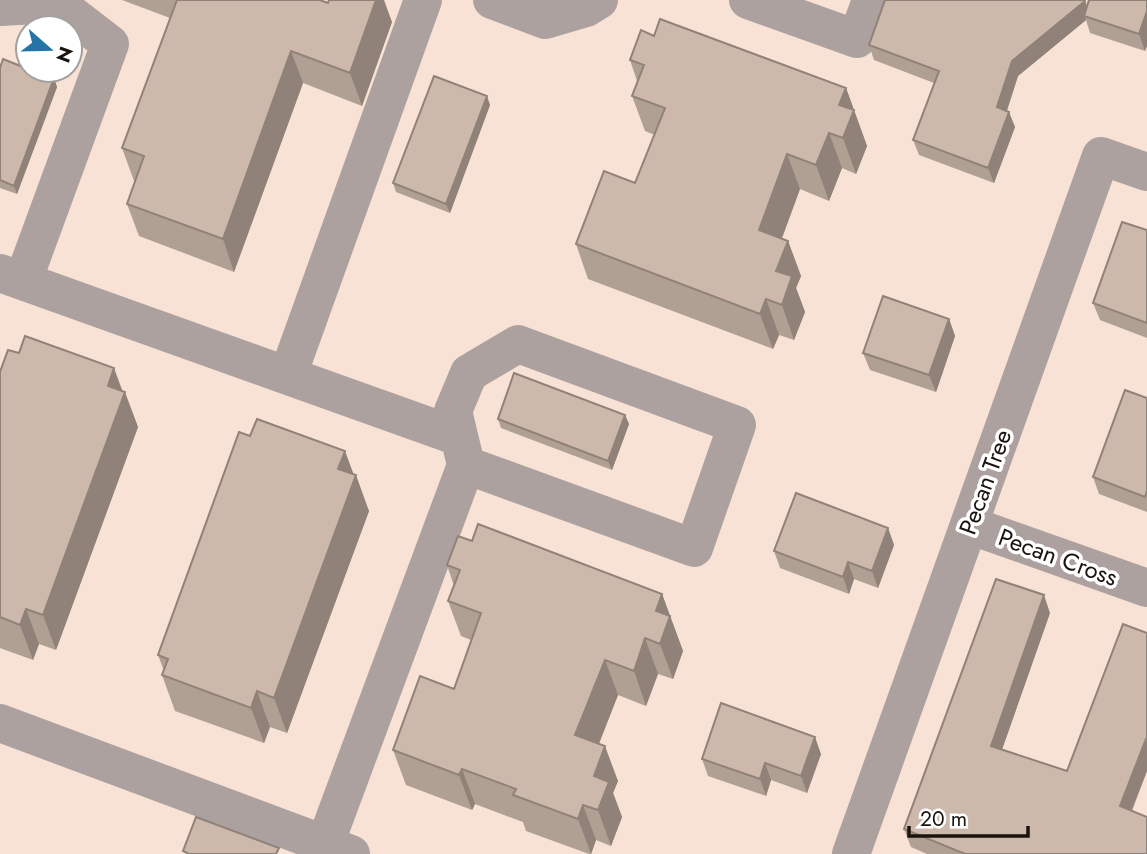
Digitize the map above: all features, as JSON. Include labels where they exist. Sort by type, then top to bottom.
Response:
[{"type":"street","points":[[288,375],[423,0]]},
{"type":"street","points":[[492,0],[545,20],[586,8],[599,0]]},
{"type":"street","points":[[748,0],[857,39],[871,0]]},
{"type":"street","points":[[0,7],[59,2],[110,44],[11,277],[288,375],[462,451],[694,548],[737,425],[518,344],[469,373],[453,411],[462,451],[338,849],[0,723]]},
{"type":"street","name":"Pecan Tree","points":[[851,854],[1101,156],[1147,172]]},
{"type":"street","name":"Pecan Cross","points":[[969,525],[1147,588]]},
{"type":"building","points":[[177,0],[320,0],[328,3],[329,0],[376,0],[350,73],[291,51],[223,239],[127,204],[144,156],[122,148]]},
{"type":"building","points":[[885,0],[1085,1],[1012,61],[997,107],[1009,112],[988,168],[913,140],[939,71],[869,45]]},
{"type":"building","points":[[1089,0],[1147,0],[1147,11],[1139,34],[1084,16]]},
{"type":"building","points":[[660,19],[846,88],[839,105],[854,110],[843,138],[829,133],[816,165],[787,154],[759,230],[788,241],[776,271],[792,276],[782,305],[766,299],[760,314],[576,244],[604,171],[635,183],[665,108],[632,96],[644,65],[630,60],[641,30],[654,36]]},
{"type":"building","points":[[3,59],[14,63],[14,84],[52,84],[14,186],[0,180],[0,68]]},
{"type":"building","points":[[434,76],[487,96],[446,204],[393,183]]},
{"type":"building","points":[[1122,222],[1147,230],[1147,323],[1093,303]]},
{"type":"building","points":[[883,296],[949,319],[929,375],[863,353]]},
{"type":"building","points":[[25,336],[114,368],[108,386],[125,392],[43,615],[26,609],[20,625],[0,617],[0,372],[8,350],[19,353]]},
{"type":"building","points":[[514,373],[625,415],[608,461],[498,419]]},
{"type":"building","points":[[1125,390],[1147,398],[1145,497],[1093,477]]},
{"type":"building","points":[[257,419],[345,451],[338,469],[356,475],[274,698],[257,691],[251,708],[162,675],[168,659],[158,655],[239,432],[250,436]]},
{"type":"building","points":[[796,493],[888,528],[872,571],[848,562],[843,577],[774,551]]},
{"type":"building","points":[[478,524],[662,594],[656,611],[670,616],[660,644],[645,638],[634,671],[605,660],[575,735],[605,746],[594,776],[609,782],[598,810],[583,805],[578,819],[513,795],[516,789],[462,769],[459,775],[393,750],[420,676],[454,689],[481,613],[448,601],[460,570],[447,565],[458,536],[472,541]]},
{"type":"building","points":[[996,579],[1044,595],[991,746],[1067,771],[1123,624],[1147,633],[1147,739],[1120,806],[1147,817],[1147,854],[965,854],[904,829]]},
{"type":"building","points":[[721,703],[815,737],[801,776],[765,763],[760,779],[702,759]]},
{"type":"building","points":[[196,817],[279,848],[276,854],[189,854],[183,851]]}]
